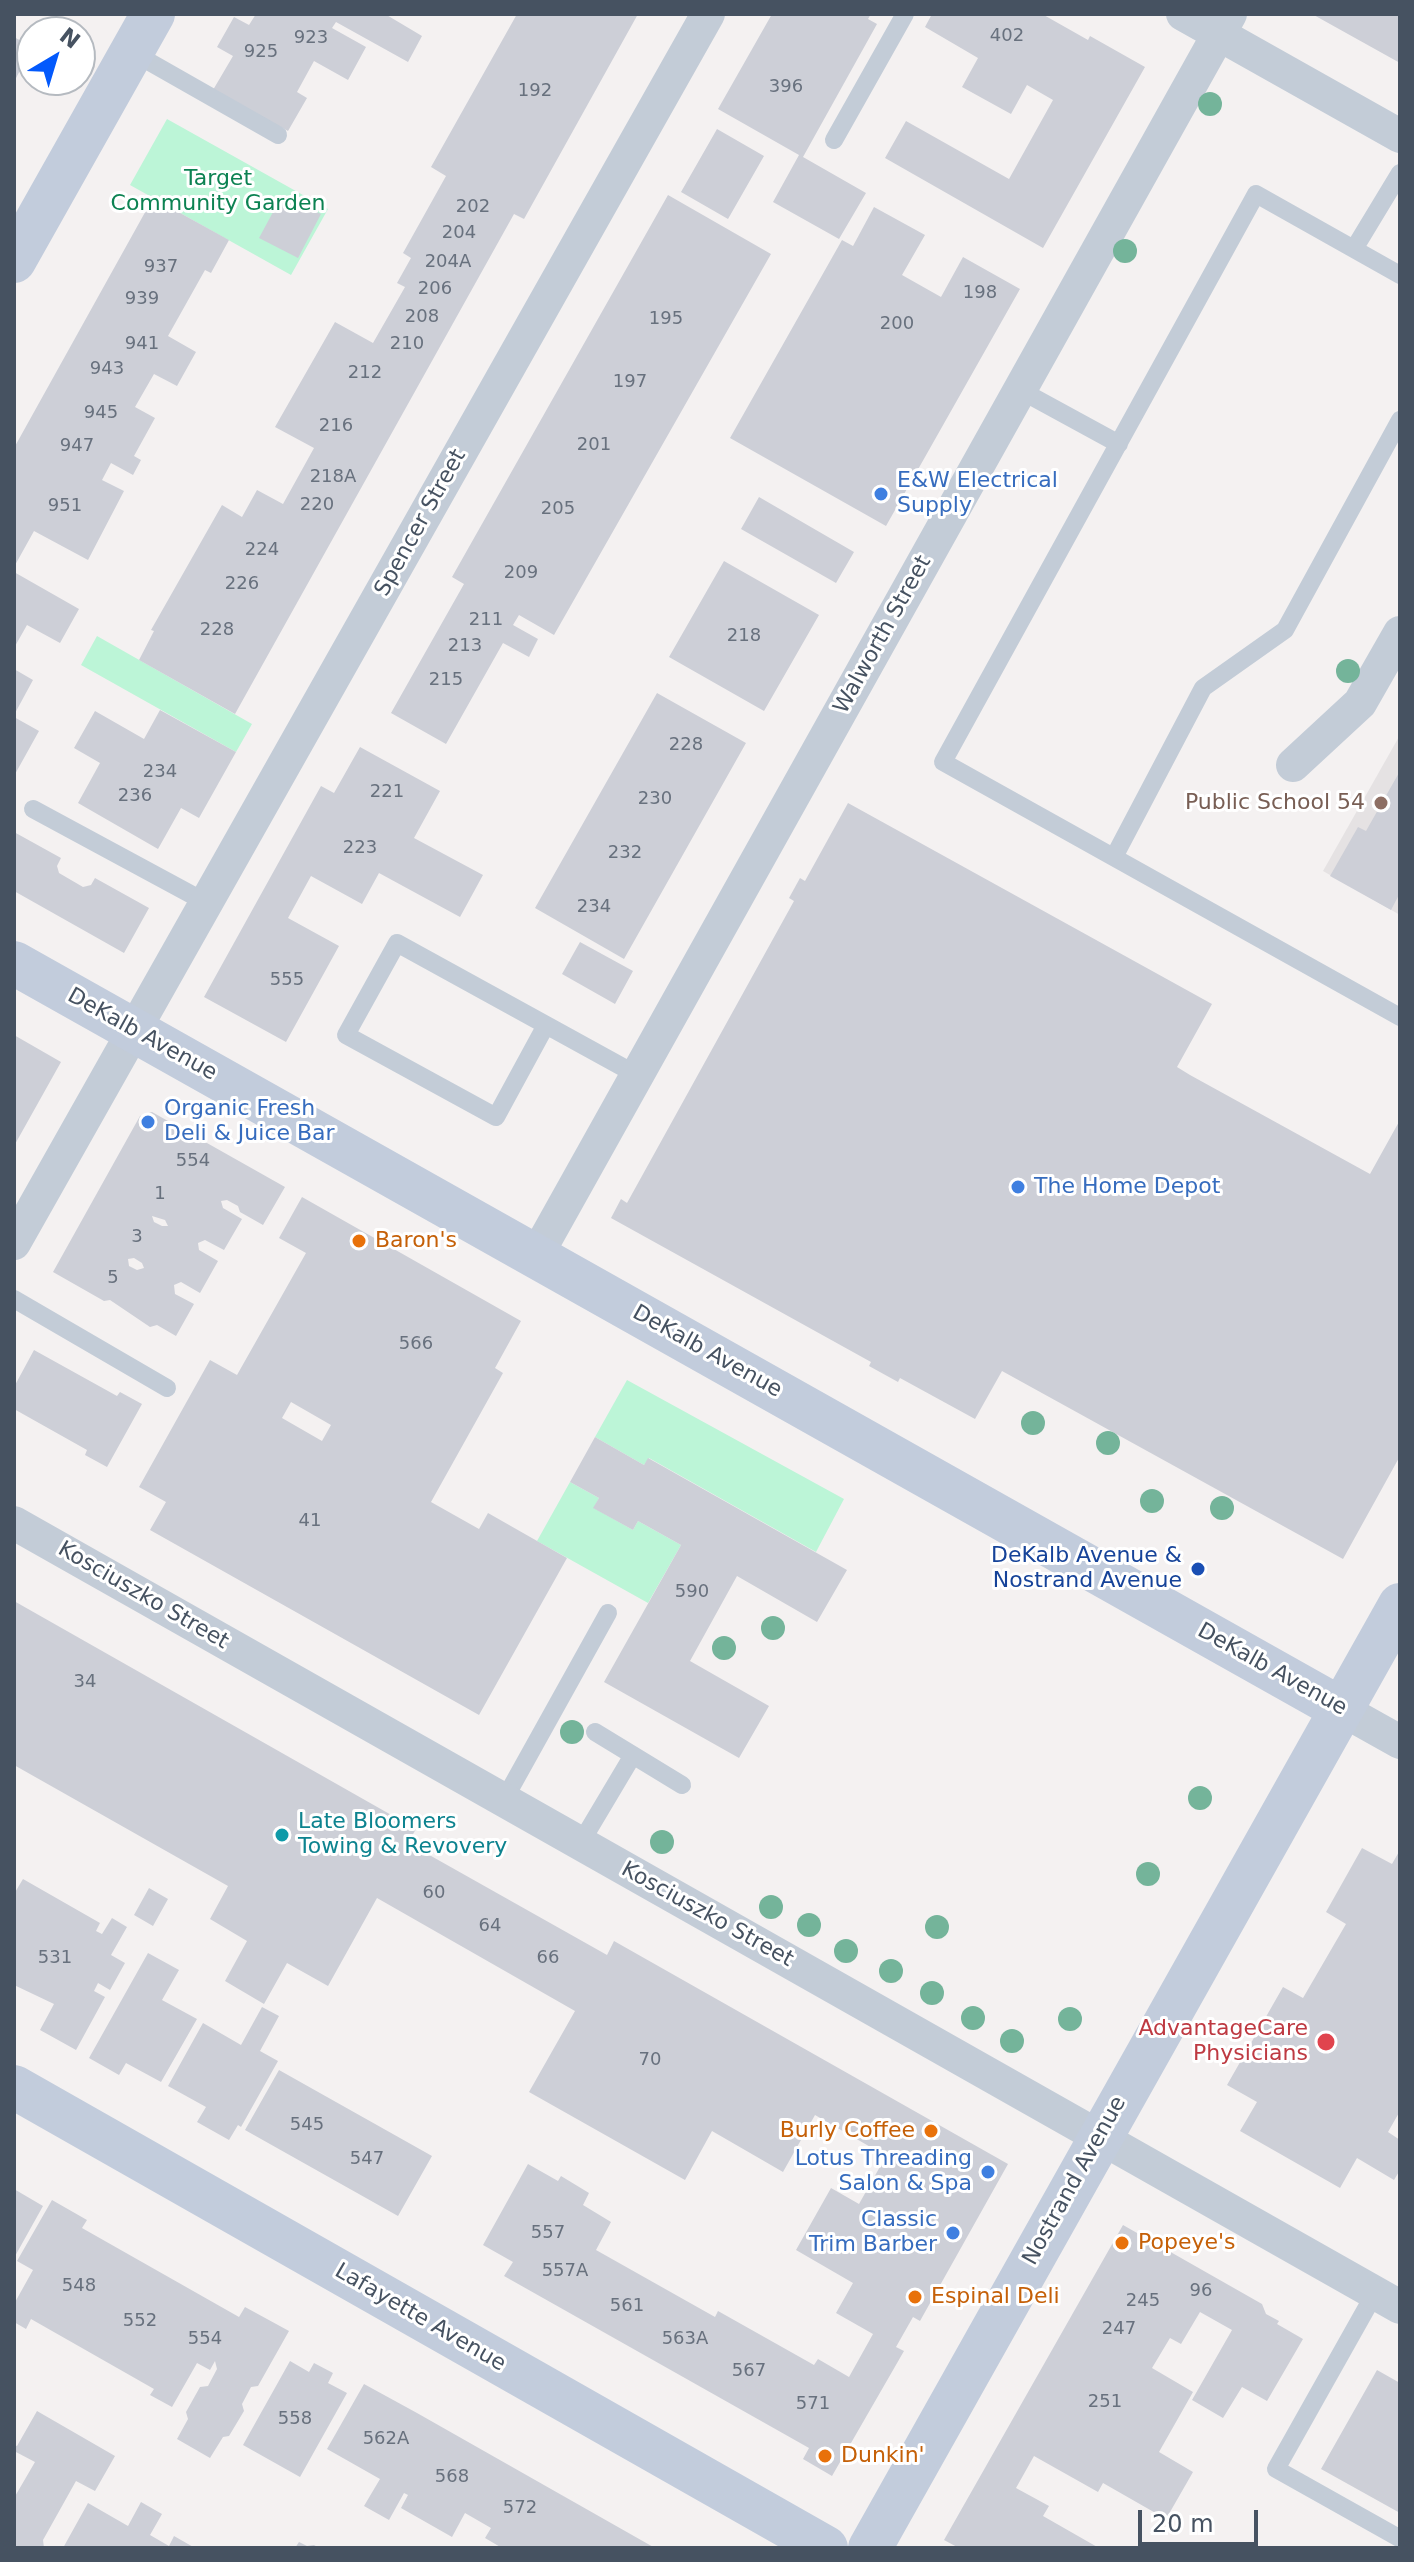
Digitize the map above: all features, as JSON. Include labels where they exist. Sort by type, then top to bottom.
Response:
[{"type":"main road","points":[[14,261],[153,14]]},
{"type":"main road","name":"DeKalb Avenue","points":[[14,963],[1341,1709]]},
{"type":"main road","name":"Nostrand Avenue","points":[[870,2548],[1400,1605]]},
{"type":"main road","name":"Lafayette Avenue","points":[[14,2087],[826,2548]]},
{"type":"street","name":"Spencer Street","points":[[14,1243],[708,14]]},
{"type":"street","points":[[1183,14],[1225,24],[1400,136]]},
{"type":"street","name":"Walworth Street","points":[[536,1256],[1225,24]]},
{"type":"street","points":[[1293,765],[1360,703],[1400,633]]},
{"type":"street","name":"Kosciuszko Street","points":[[14,1523],[1388,2300]]},
{"type":"street","name":"DeKalb Avenue","points":[[1341,1709],[1400,1742]]},
{"type":"lane","points":[[834,140],[905,14]]},
{"type":"lane","points":[[132,52],[278,135]]},
{"type":"lane","points":[[1354,249],[1400,173]]},
{"type":"lane","points":[[1400,275],[1256,194],[943,762],[1400,1017]]},
{"type":"lane","points":[[1020,390],[1119,444]]},
{"type":"lane","points":[[1114,857],[1203,688],[1285,630],[1400,420]]},
{"type":"lane","points":[[33,809],[207,903]]},
{"type":"lane","points":[[546,1025],[496,1117],[346,1035],[397,943],[637,1075]]},
{"type":"lane","points":[[14,1299],[167,1388]]},
{"type":"lane","points":[[504,1800],[608,1613]]},
{"type":"lane","points":[[595,1732],[682,1785]]},
{"type":"lane","points":[[580,1844],[633,1755]]},
{"type":"lane","points":[[1388,2300],[1276,2469],[1399,2538]]},
{"type":"shaded area","name":"Public School 54","points":[[1400,735],[1400,915],[1323,871]]},
{"type":"green space","name":"Target Community Garden","points":[[167,119],[328,209],[291,275],[130,185]]},
{"type":"green space","points":[[97,636],[252,724],[236,752],[81,665]]},
{"type":"green space","points":[[627,1380],[844,1499],[816,1552],[649,1458],[644,1465],[595,1437]]},
{"type":"green space","points":[[570,1482],[599,1498],[594,1508],[633,1530],[638,1521],[681,1545],[648,1603],[537,1541]]},
{"type":"building","points":[[256,14],[385,14],[422,36],[408,62],[336,22],[332,28],[366,47],[348,80],[314,61],[297,92],[307,98],[288,131],[213,90],[233,56],[217,47],[234,17],[249,25]]},
{"type":"building","points":[[517,14],[638,14],[524,219],[514,214],[235,714],[139,660],[154,631],[151,630],[222,505],[242,517],[257,490],[283,504],[314,448],[275,427],[335,322],[373,343],[405,287],[397,283],[411,258],[403,253],[446,176],[431,167]]},
{"type":"building","points":[[772,14],[871,14],[868,19],[877,24],[803,157],[866,193],[839,239],[773,202],[799,155],[718,109]]},
{"type":"building","points":[[932,14],[1042,14],[1145,67],[1043,248],[885,158],[906,121],[1009,179],[1053,100],[1027,85],[1011,114],[962,87],[978,58],[925,27]]},
{"type":"building","points":[[1312,14],[1400,14],[1400,63]]},
{"type":"building","points":[[14,37],[16,78],[14,82]]},
{"type":"building","points":[[717,129],[764,156],[728,219],[681,192]]},
{"type":"building","points":[[668,195],[771,254],[554,635],[519,615],[513,625],[538,639],[529,657],[503,643],[446,744],[391,713],[464,584],[452,577]]},
{"type":"building","points":[[153,198],[229,240],[211,273],[205,270],[168,336],[196,352],[177,386],[154,374],[135,407],[155,418],[134,456],[141,460],[133,475],[111,463],[102,480],[124,491],[88,560],[34,531],[14,567],[14,448]]},
{"type":"building","points":[[279,201],[297,211],[301,204],[321,214],[298,258],[259,238]]},
{"type":"building","points":[[874,207],[925,235],[902,275],[941,297],[963,257],[1020,289],[886,526],[730,438],[842,240],[853,246]]},
{"type":"building","points":[[759,497],[854,552],[836,583],[741,529]]},
{"type":"building","points":[[724,561],[819,615],[764,711],[669,657]]},
{"type":"building","points":[[14,572],[79,609],[60,643],[27,625],[14,648]]},
{"type":"building","points":[[14,669],[33,680],[14,715]]},
{"type":"building","points":[[657,693],[746,743],[624,959],[535,908]]},
{"type":"building","points":[[160,710],[236,752],[199,818],[181,808],[158,849],[78,803],[100,763],[74,748],[95,711],[144,739]]},
{"type":"building","points":[[14,717],[39,731],[14,776]]},
{"type":"building","points":[[360,747],[440,791],[414,838],[483,875],[460,917],[379,873],[362,904],[311,876],[288,918],[339,946],[286,1042],[204,997],[321,786],[334,793]]},
{"type":"building","name":"Public School 54","points":[[1400,771],[1400,893],[1391,910],[1330,876],[1358,827],[1366,831]]},
{"type":"building","name":"The Home Depot","points":[[848,803],[1212,1004],[1177,1067],[1190,1075],[1370,1174],[1400,1120],[1400,1456],[1343,1559],[1002,1371],[975,1419],[900,1378],[898,1382],[869,1366],[871,1362],[611,1218],[621,1199],[627,1203],[794,901],[789,898],[800,878],[805,881]]},
{"type":"building","points":[[14,832],[61,858],[57,866],[59,873],[83,887],[91,885],[95,878],[149,908],[124,953],[14,891]]},
{"type":"building","points":[[580,942],[633,971],[615,1004],[562,974]]},
{"type":"building","points":[[14,1035],[61,1062],[14,1146]]},
{"type":"building","points":[[152,1112],[285,1187],[263,1225],[240,1212],[238,1206],[227,1200],[221,1201],[223,1208],[242,1219],[224,1250],[205,1240],[198,1243],[199,1250],[218,1261],[200,1293],[181,1282],[174,1285],[175,1294],[194,1304],[176,1336],[157,1325],[150,1327],[110,1300],[104,1301],[53,1272],[140,1116]],"holes":[[[152,1216],[165,1220],[168,1226],[154,1222]],[[134,1258],[142,1263],[144,1268],[137,1270],[129,1266],[128,1259]]]},
{"type":"building","points":[[302,1197],[521,1321],[495,1368],[503,1373],[431,1502],[479,1529],[488,1513],[567,1558],[479,1715],[150,1530],[166,1502],[139,1487],[210,1360],[237,1375],[306,1253],[279,1238]],"holes":[[[291,1402],[331,1425],[322,1441],[282,1418]]]},
{"type":"building","points":[[34,1350],[117,1396],[120,1392],[142,1404],[107,1467],[85,1455],[87,1450],[14,1409],[14,1387]]},
{"type":"building","points":[[595,1437],[644,1465],[648,1458],[847,1570],[817,1622],[737,1576],[690,1661],[769,1706],[739,1758],[604,1682],[681,1545],[638,1521],[633,1530],[593,1508],[599,1498],[570,1482]]},
{"type":"building","points":[[14,1601],[416,1829],[408,1843],[607,1955],[614,1941],[1008,2164],[920,2321],[913,2317],[896,2347],[904,2351],[832,2476],[803,2459],[809,2448],[504,2276],[513,2262],[483,2245],[528,2164],[558,2181],[561,2176],[589,2193],[583,2205],[611,2222],[596,2250],[715,2317],[718,2311],[814,2365],[818,2359],[849,2377],[873,2334],[836,2313],[853,2283],[796,2250],[831,2188],[859,2204],[886,2156],[815,2115],[783,2172],[712,2131],[685,2180],[529,2092],[575,2011],[377,1898],[328,1986],[287,1963],[264,2004],[225,1981],[247,1941],[210,1919],[228,1886],[14,1765]]},
{"type":"building","name":"AdvantageCare Physicians","points":[[1362,1848],[1392,1864],[1400,1850],[1400,2111],[1388,2132],[1400,2140],[1400,2170],[1394,2180],[1357,2158],[1340,2188],[1240,2131],[1257,2102],[1227,2085],[1283,1987],[1303,1998],[1346,1924],[1326,1912]]},
{"type":"building","points":[[23,1879],[100,1923],[96,1931],[102,1934],[112,1918],[127,1927],[111,1955],[125,1963],[110,1990],[98,1983],[94,1991],[105,1997],[76,2050],[40,2030],[54,2004],[14,1985],[14,1894]]},
{"type":"building","points":[[149,1888],[168,1899],[153,1926],[134,1915]]},
{"type":"building","points":[[148,1953],[179,1970],[162,2000],[197,2019],[161,2082],[126,2063],[119,2075],[89,2058]]},
{"type":"building","points":[[262,2007],[279,2016],[260,2051],[278,2061],[241,2127],[238,2125],[229,2140],[197,2122],[206,2107],[168,2086],[203,2023],[241,2045]]},
{"type":"building","points":[[279,2070],[432,2156],[398,2216],[245,2130]]},
{"type":"building","points":[[14,2189],[43,2206],[14,2258]]},
{"type":"building","points":[[52,2200],[87,2220],[82,2228],[239,2317],[245,2307],[289,2331],[258,2386],[251,2387],[242,2404],[244,2411],[229,2436],[223,2437],[210,2458],[177,2439],[188,2419],[186,2412],[200,2387],[208,2386],[217,2369],[215,2361],[210,2370],[197,2363],[172,2407],[150,2395],[154,2389],[31,2319],[26,2329],[14,2322],[14,2304],[33,2270],[17,2261]]},
{"type":"building","points":[[1123,2225],[1262,2304],[1266,2314],[1279,2321],[1277,2324],[1303,2339],[1267,2401],[1242,2387],[1223,2418],[1192,2400],[1232,2330],[1200,2312],[1181,2344],[1170,2338],[1152,2368],[1193,2392],[1159,2452],[1193,2472],[1166,2519],[1103,2483],[1098,2492],[1034,2456],[1016,2488],[1049,2506],[1043,2516],[1099,2548],[959,2548],[944,2540]]},
{"type":"building","points":[[290,2361],[309,2372],[314,2363],[333,2373],[328,2383],[347,2393],[300,2477],[243,2445]]},
{"type":"building","points":[[1377,2370],[1400,2383],[1400,2513],[1321,2469]]},
{"type":"building","points":[[364,2384],[655,2548],[502,2548],[485,2538],[491,2528],[465,2513],[452,2537],[401,2508],[408,2495],[404,2493],[389,2520],[364,2506],[380,2479],[327,2449]]},
{"type":"building","points":[[37,2411],[115,2456],[95,2491],[76,2481],[43,2540],[44,2548],[14,2548],[14,2498],[35,2462],[14,2451],[14,2445],[17,2446]]},
{"type":"building","points":[[141,2502],[162,2514],[150,2535],[169,2546],[174,2536],[195,2548],[63,2548],[88,2503],[128,2526]]},
{"type":"building","points":[[299,2542],[307,2546],[319,2548],[295,2548]]},
{"type":"place","name":"E&W Electrical Supply","points":[[881,494]]},
{"type":"place","name":"Public School 54","points":[[1381,803]]},
{"type":"place","name":"Organic Fresh Deli & Juice Bar","points":[[148,1122]]},
{"type":"place","name":"The Home Depot","points":[[1018,1187]]},
{"type":"place","name":"Baron's","points":[[359,1241]]},
{"type":"place","name":"DeKalb Avenue & Nostrand Avenue","points":[[1198,1569]]},
{"type":"place","name":"Late Bloomers Towing & Revovery","points":[[282,1835]]},
{"type":"place","name":"AdvantageCare Physicians","points":[[1326,2042]]},
{"type":"place","name":"Burly Coffee","points":[[931,2131]]},
{"type":"place","name":"Lotus Threading Salon & Spa","points":[[988,2172]]},
{"type":"place","name":"Classic Trim Barber","points":[[953,2233]]},
{"type":"place","name":"Popeye's","points":[[1122,2243]]},
{"type":"place","name":"Espinal Deli","points":[[915,2297]]},
{"type":"place","name":"Dunkin'","points":[[825,2456]]}]
